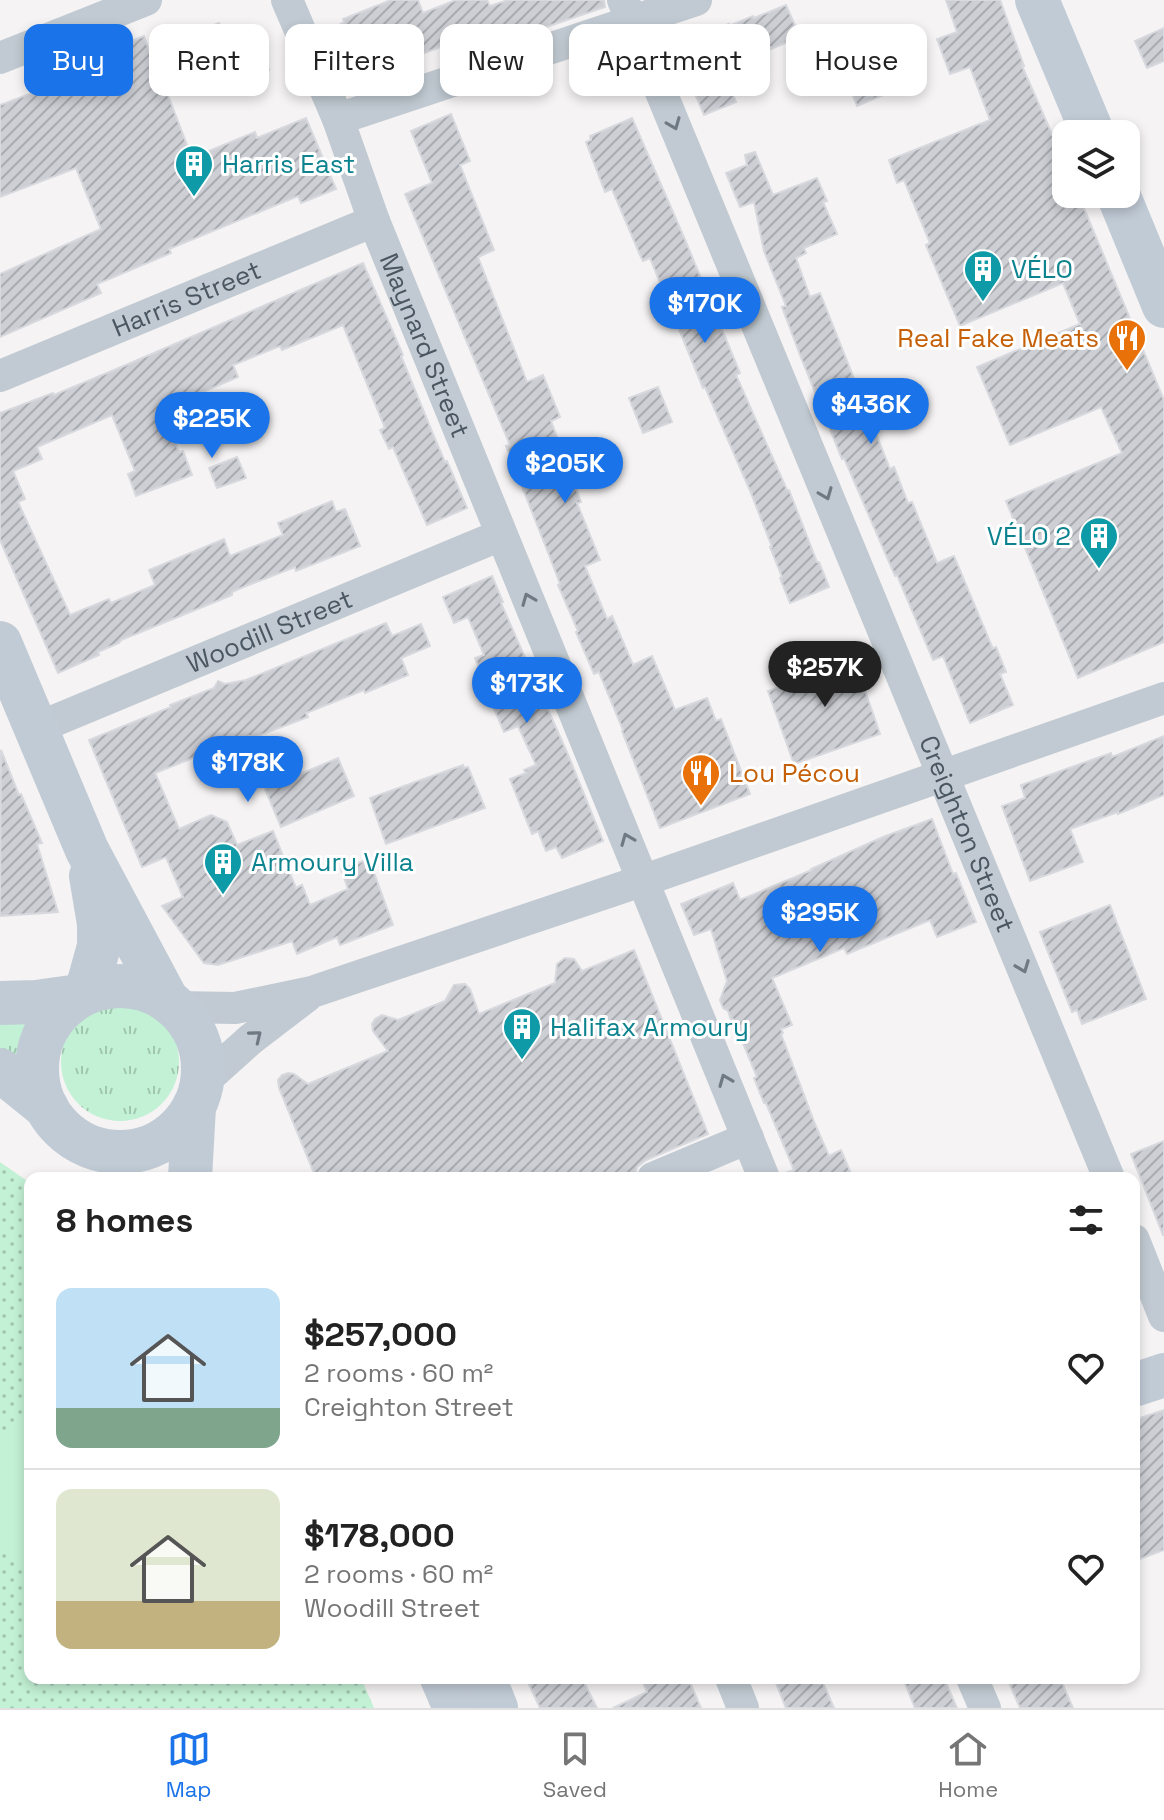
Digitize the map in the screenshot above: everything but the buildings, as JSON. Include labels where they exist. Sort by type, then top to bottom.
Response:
[{"type":"main road","points":[[1037,0],[1087,120]]},
{"type":"main road","points":[[1124,208],[1164,306]]},
{"type":"main road","points":[[0,643],[87,850],[171,1003],[193,1029],[202,1055],[191,1172]]},
{"type":"main road","points":[[87,850],[99,924],[99,946],[82,994],[62,1009],[48,1026],[40,1046],[37,1067],[39,1088],[58,1121],[101,1172]]},
{"type":"main road","points":[[0,1003],[36,1002],[113,985],[141,988],[171,1003]]},
{"type":"main road","points":[[0,1070],[88,1145],[108,1151],[128,1152],[167,1138],[182,1124],[198,1095]]},
{"type":"main road","points":[[1140,1383],[1164,1375]]},
{"type":"main road","points":[[445,1684],[455,1708]]},
{"type":"main road","points":[[486,1684],[496,1708]]},
{"type":"street","points":[[0,58],[146,0]]},
{"type":"street","name":"Maynard Street","points":[[287,0],[338,119],[374,221],[762,1172]]},
{"type":"street","points":[[338,119],[628,11],[696,0]]},
{"type":"street","name":"Creighton Street","points":[[628,11],[1106,1172]]},
{"type":"street","name":"Harris Street","points":[[0,376],[374,221]]},
{"type":"street","name":"Woodill Street","points":[[37,728],[501,535]]},
{"type":"street","points":[[171,1003],[235,1008],[312,992],[644,880],[1164,698]]},
{"type":"street","points":[[198,1095],[251,1039],[312,992]]},
{"type":"street","points":[[667,1172],[748,1138]]},
{"type":"street","points":[[1140,1255],[1164,1316]]},
{"type":"street","points":[[733,1684],[743,1708]]},
{"type":"street","points":[[975,1684],[985,1708]]},
{"type":"green space","points":[[120,1003],[143,1008],[162,1020],[174,1039],[179,1062],[174,1085],[162,1104],[143,1116],[120,1121],[97,1116],[78,1104],[66,1085],[61,1062],[66,1039],[78,1020],[97,1008]]},
{"type":"green space","points":[[0,1014],[40,1016],[28,1038],[24,1069],[0,1050]]},
{"type":"green space","points":[[0,1162],[24,1179],[24,1684],[364,1684],[374,1708],[0,1708]]},
{"type":"green space","points":[[24,1420],[24,1561],[0,1552],[0,1442]]},
{"type":"place","name":"Harris East","points":[[194,198]]},
{"type":"place","name":"VÉLO","points":[[983,303]]},
{"type":"place","name":"Real Fake Meats","points":[[1127,372]]},
{"type":"place","name":"VÉLO 2","points":[[1099,570]]},
{"type":"place","name":"Lou Pécou","points":[[701,807]]},
{"type":"place","name":"Armoury Villa","points":[[223,896]]},
{"type":"place","name":"Halifax Armoury","points":[[522,1061]]}]
